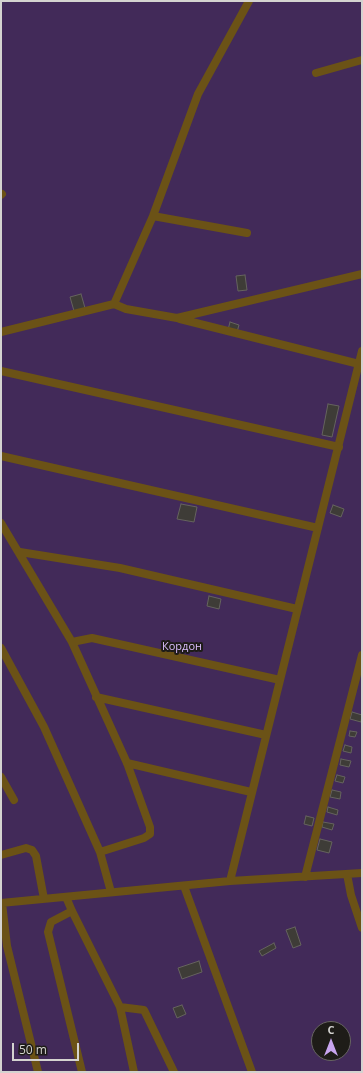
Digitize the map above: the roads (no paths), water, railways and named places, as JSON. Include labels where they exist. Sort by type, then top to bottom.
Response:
[{"type":"street","points":[[114,304],[153,216],[198,94],[249,1]]},
{"type":"street","points":[[316,73],[362,60]]},
{"type":"street","points":[[153,216],[247,233]]},
{"type":"street","points":[[178,318],[362,274]]},
{"type":"street","points":[[1,332],[114,304],[126,309],[178,318],[359,364]]},
{"type":"street","points":[[230,881],[362,351]]},
{"type":"street","points":[[1,371],[339,447]]},
{"type":"street","points":[[1,456],[318,528]]},
{"type":"street","points":[[1,523],[20,552],[72,642],[96,697],[128,763],[150,827],[150,834],[144,838],[100,852]]},
{"type":"street","points":[[20,552],[120,568],[297,609]]},
{"type":"street","points":[[72,642],[92,638],[280,680]]},
{"type":"street","points":[[1,648],[44,727],[100,852],[111,892]]},
{"type":"street","points":[[305,877],[362,655]]},
{"type":"street","points":[[96,697],[266,735]]},
{"type":"street","points":[[128,763],[251,792]]},
{"type":"street","points":[[1,777],[14,800]]},
{"type":"street","points":[[1,855],[26,848],[32,850],[36,856],[44,899]]},
{"type":"street","points":[[38,1072],[7,946],[1,903],[230,881],[362,873]]},
{"type":"street","points":[[347,874],[351,895],[362,928]]},
{"type":"street","points":[[184,886],[252,1072]]},
{"type":"street","points":[[66,897],[120,1007],[134,1072]]},
{"type":"street","points":[[72,911],[51,922],[48,932],[82,1072]]},
{"type":"street","points":[[120,1007],[144,1010],[174,1072]]},
{"type":"park label","name":"Кордон","points":[[182,647]]}]
